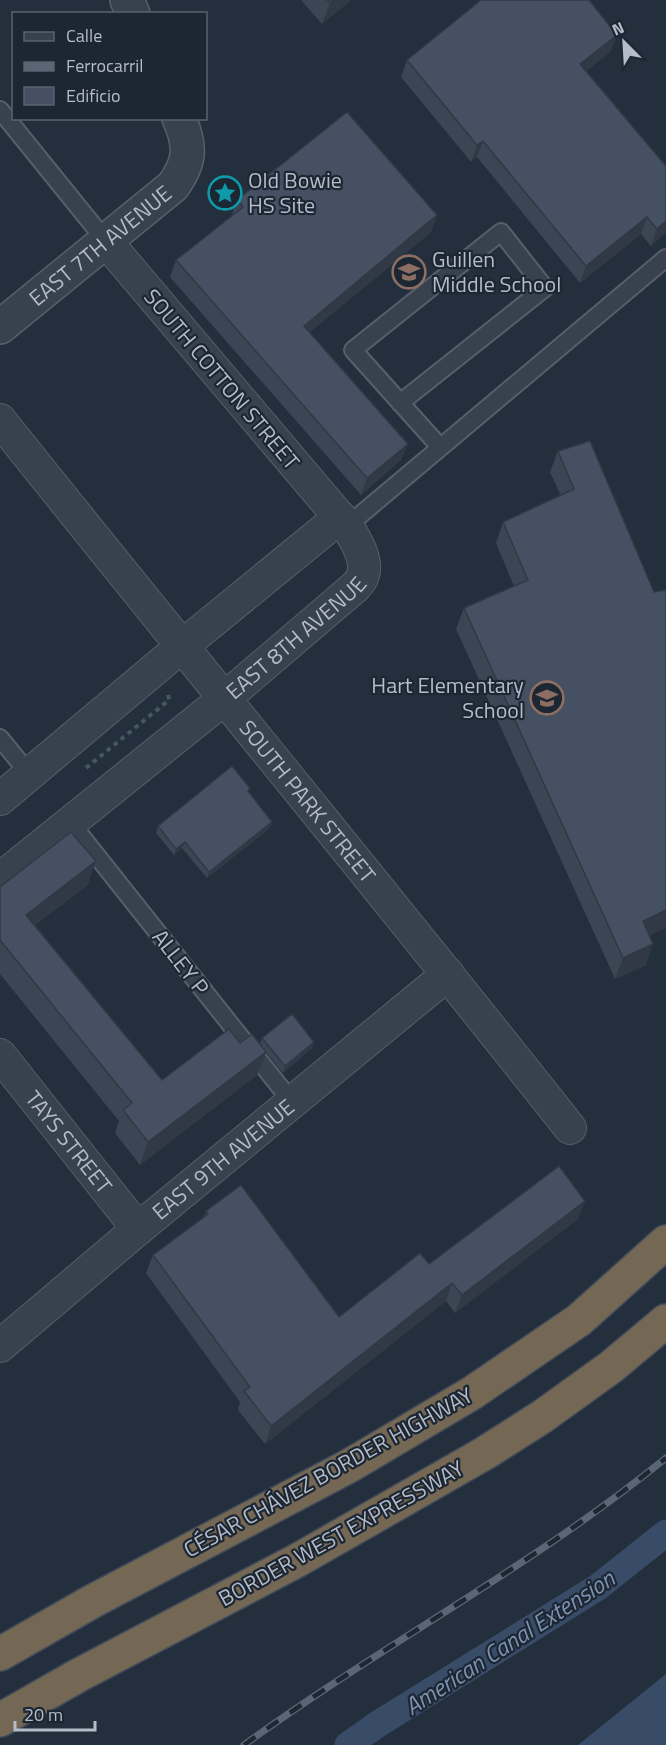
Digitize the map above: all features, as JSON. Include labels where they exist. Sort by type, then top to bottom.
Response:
[{"type":"highway","name":"CÉSAR CHÁVEZ BORDER HIGHWAY","points":[[0,1654],[103,1596],[349,1466],[472,1393],[579,1320],[666,1242]]},
{"type":"highway","name":"BORDER WEST EXPRESSWAY","points":[[0,1720],[79,1675],[298,1560],[485,1453],[543,1416],[603,1373],[666,1321]]},
{"type":"street","name":"EAST 7TH AVENUE","points":[[0,327],[173,186],[183,172],[188,156],[185,132],[180,120]]},
{"type":"street","name":"SOUTH COTTON STREET","points":[[105,240],[344,521]]},
{"type":"street","name":"SOUTH PARK STREET","points":[[0,420],[570,1128]]},
{"type":"street","points":[[0,799],[181,647],[344,521]]},
{"type":"street","name":"EAST 8TH AVENUE","points":[[0,879],[225,698],[355,587],[363,574],[363,559],[356,540],[344,521]]},
{"type":"street","name":"EAST 9TH AVENUE","points":[[0,1346],[138,1229],[448,974]]},
{"type":"street","name":"TAYS STREET","points":[[0,1055],[138,1229]]},
{"type":"lane","points":[[0,110],[105,240]]},
{"type":"lane","points":[[400,403],[545,288],[501,232],[353,350],[400,403],[440,447]]},
{"type":"lane","points":[[344,521],[440,447],[666,258]]},
{"type":"lane","points":[[0,738],[30,775]]},
{"type":"lane","name":"ALLEY P","points":[[70,822],[292,1102]]},
{"type":"path","points":[[86,768],[169,700],[166,686]]},
{"type":"water","points":[[666,1674],[666,1745],[578,1745]]},
{"type":"building","points":[[481,0],[589,0],[617,35],[580,64],[666,166],[666,221],[657,229],[647,217],[586,266],[483,141],[477,145],[407,60]]},
{"type":"building","points":[[347,112],[437,215],[304,326],[408,444],[367,478],[176,260],[243,207],[237,200]]},
{"type":"building","points":[[590,441],[654,592],[666,590],[666,910],[643,921],[653,944],[623,958],[464,608],[528,580],[503,522],[574,489],[558,451]]},
{"type":"building","points":[[232,766],[250,788],[248,791],[272,822],[209,872],[185,842],[176,849],[158,826]]},
{"type":"building","points":[[71,832],[96,861],[26,915],[162,1080],[229,1029],[240,1043],[252,1034],[266,1052],[148,1142],[123,1110],[132,1103],[0,940],[0,887]]},
{"type":"building","points":[[292,1014],[314,1042],[285,1066],[262,1038]]},
{"type":"building","points":[[559,1166],[585,1201],[462,1295],[452,1283],[271,1426],[244,1391],[250,1387],[153,1255],[208,1214],[206,1211],[241,1185],[339,1317],[420,1253],[429,1264]]},
{"type":"waterway","name":"American Canal Extension","points":[[348,1745],[598,1587],[666,1533]]},
{"type":"railway","points":[[244,1745],[296,1708],[564,1534],[666,1458]]},
{"type":"place","name":"Old Bowie HS Site","points":[[225,193]]},
{"type":"place","name":"Guillen Middle School","points":[[409,272]]},
{"type":"place","name":"Hart Elementary School","points":[[547,698]]}]
